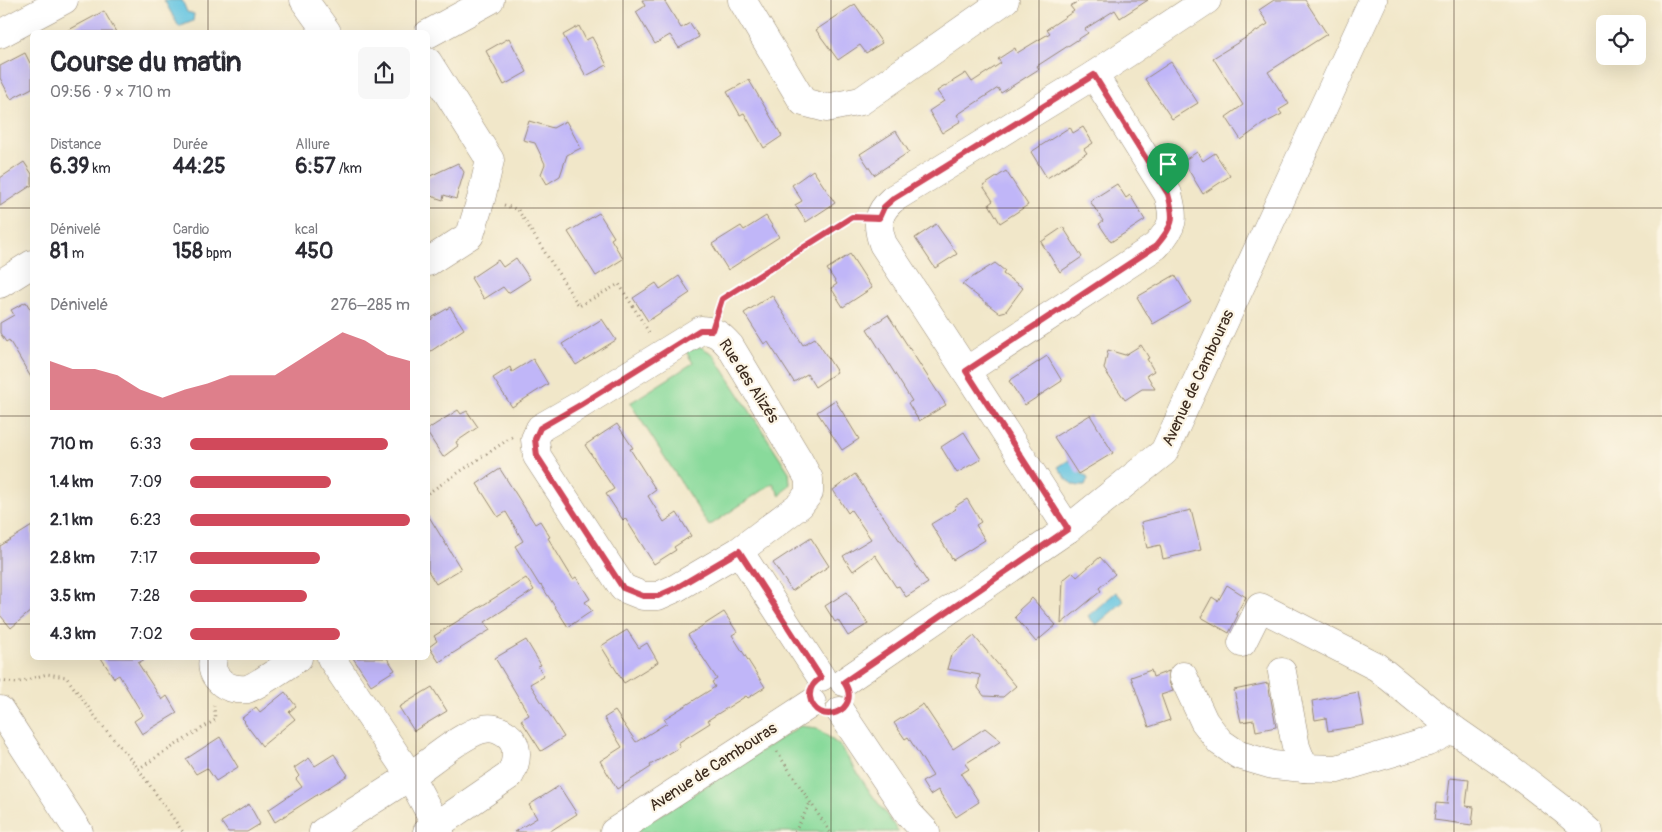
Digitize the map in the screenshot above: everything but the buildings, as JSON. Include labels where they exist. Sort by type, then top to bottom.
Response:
[{"type":"street","points":[[0,34],[64,0]]},
{"type":"street","points":[[304,0],[326,30]]},
{"type":"street","points":[[430,33],[490,0]]},
{"type":"street","points":[[742,0],[803,102],[826,108],[861,101],[1005,0]]},
{"type":"street","points":[[1068,529],[883,244],[878,232],[879,218],[884,207],[893,199],[1094,75],[1207,0]]},
{"type":"street","name":"Avenue de Cambouras","points":[[832,680],[1068,529],[1164,452],[1373,0]]},
{"type":"street","points":[[430,65],[490,160],[482,199],[470,235],[430,261]]},
{"type":"street","points":[[966,371],[1156,246],[1168,232],[1174,213],[1168,194],[1094,75]]},
{"type":"street","points":[[0,284],[30,265]]},
{"type":"street","name":"Rue des Alizés","points":[[700,330],[712,330],[730,346],[809,478],[810,492],[800,504],[739,551],[676,588],[658,596],[643,596],[623,588],[537,456],[535,439],[540,428],[700,330]]},
{"type":"street","points":[[739,551],[832,680],[849,693],[846,706],[840,711],[829,714],[822,713],[812,703],[811,687],[815,682],[832,680]]},
{"type":"street","points":[[1242,643],[1260,607],[1377,667],[1453,729],[1530,784],[1589,832]]},
{"type":"street","points":[[213,666],[222,684],[235,690],[249,689],[295,660]]},
{"type":"street","points":[[323,832],[410,776],[472,732],[485,728],[498,729],[509,737],[515,745],[516,764],[510,775],[435,830],[410,776],[332,660]]},
{"type":"street","points":[[1282,672],[1296,747],[1304,768]]},
{"type":"street","points":[[1182,676],[1204,721],[1220,742],[1239,755],[1273,765],[1337,769],[1428,742],[1453,729]]},
{"type":"street","name":"Avenue de Cambouras","points":[[614,832],[812,703]]},
{"type":"street","points":[[0,710],[79,832]]},
{"type":"street","points":[[840,711],[909,814],[926,832]]},
{"type":"path","points":[[482,199],[518,210],[579,306],[619,284],[662,354]]},
{"type":"path","points":[[712,330],[722,299],[852,217],[879,218]]},
{"type":"path","points":[[430,492],[512,437],[535,439]]},
{"type":"path","points":[[138,769],[215,720],[213,666]]},
{"type":"path","points":[[0,681],[16,683],[47,674],[66,678],[138,769],[184,832]]},
{"type":"path","points":[[764,733],[830,832]]},
{"type":"path","points":[[795,832],[810,803]]},
{"type":"green space","points":[[701,347],[713,354],[789,472],[790,484],[780,496],[773,483],[709,526],[630,403],[693,363],[685,350]]},
{"type":"green space","points":[[800,726],[817,728],[840,746],[899,832],[634,832]]},
{"type":"water","points":[[164,0],[182,0],[187,12],[194,14],[193,21],[179,27]]},
{"type":"water","points":[[1069,460],[1088,479],[1085,486],[1072,484],[1058,467]]},
{"type":"water","points":[[1116,592],[1124,601],[1096,625],[1088,616]]},
{"type":"route","points":[[1094,75],[1168,194],[1174,213],[1168,232],[1156,246],[966,371],[1068,529],[844,682],[849,693],[848,700],[846,706],[835,713],[822,713],[813,705],[810,699],[811,687],[821,678],[739,551],[676,588],[658,596],[643,596],[623,588],[537,456],[535,439],[540,428],[700,330],[712,330],[722,299],[852,217],[879,218],[884,207],[893,199],[1094,75]]}]
